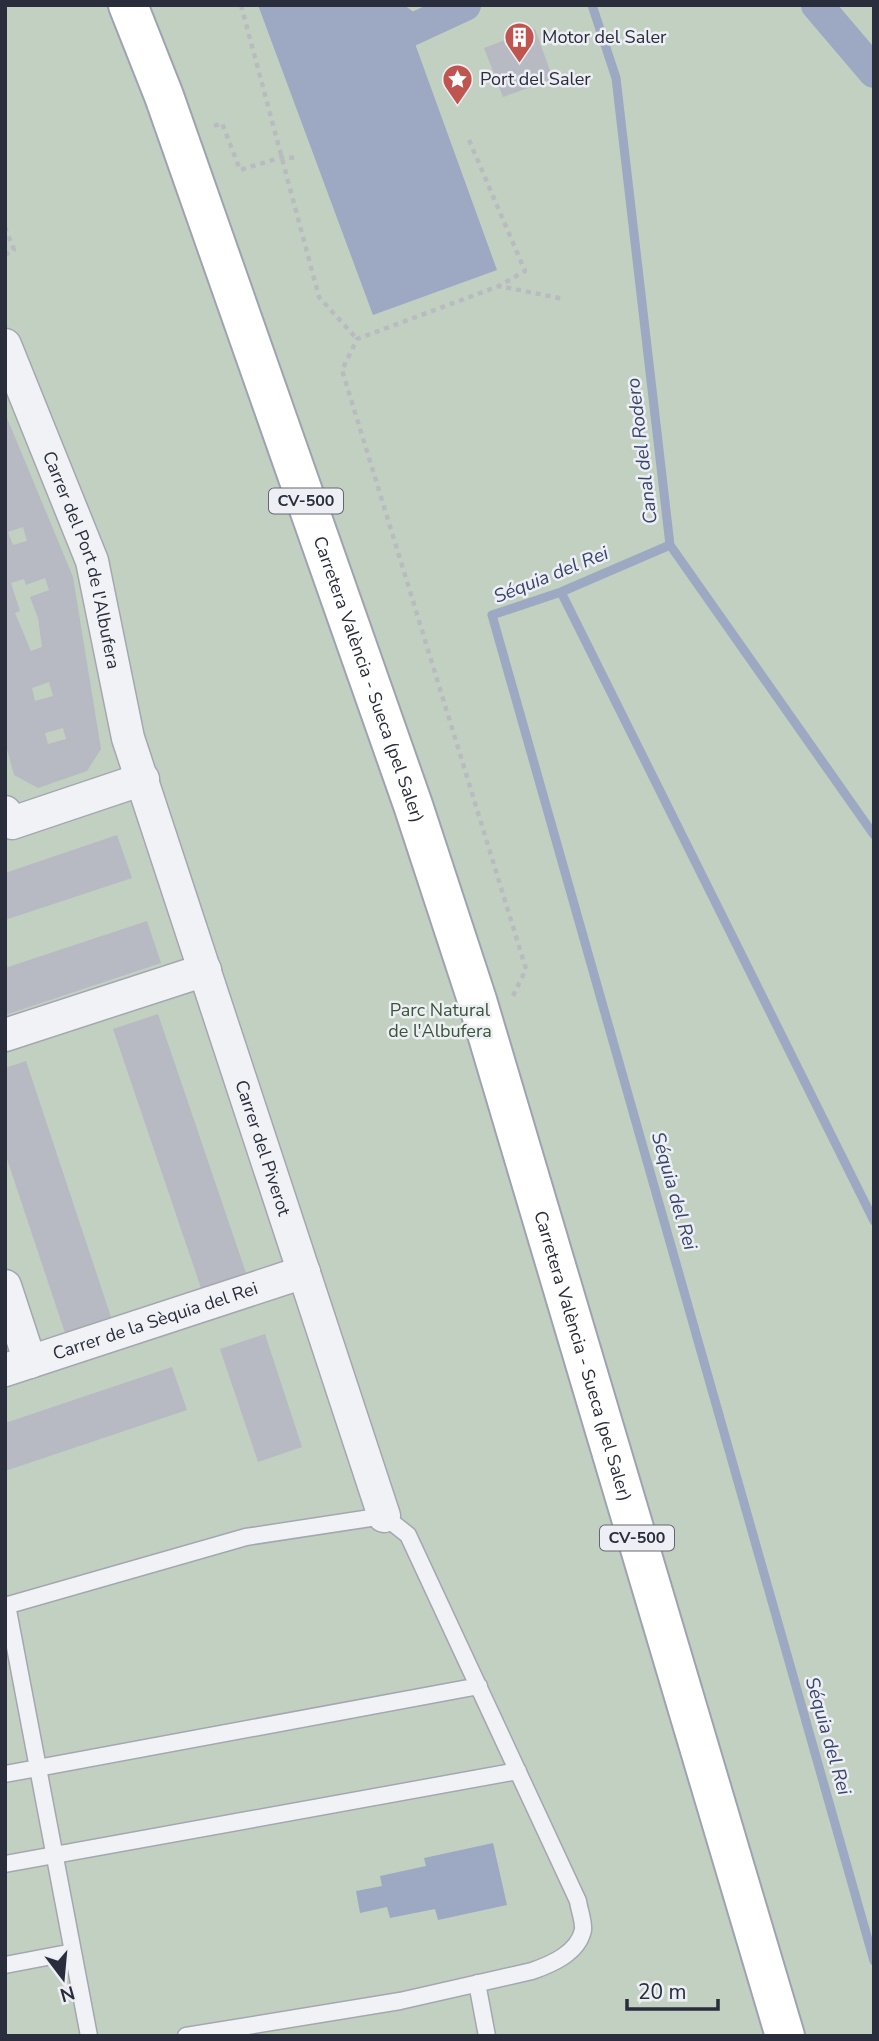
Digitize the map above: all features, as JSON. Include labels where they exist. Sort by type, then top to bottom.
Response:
[{"type":"main road","name":"Carretera València - Sueca (pel Saler)","points":[[128,5],[163,96],[404,779],[477,1000],[785,2036]]},
{"type":"main road","name":"Carretera València - Sueca (pel Saler)","points":[[147,5],[297,414],[428,800],[477,1000]]},
{"type":"street","name":"Carrer del Port de l'Albufera","points":[[5,345],[92,561],[128,738],[143,779]]},
{"type":"street","points":[[5,812],[12,823],[143,779]]},
{"type":"street","name":"Carrer del Piverot","points":[[143,779],[384,1516]]},
{"type":"street","points":[[5,1035],[205,970]]},
{"type":"street","name":"Carrer de la Sèquia del Rei","points":[[18,1366],[304,1272]]},
{"type":"street","points":[[5,1286],[18,1366]]},
{"type":"lane","points":[[89,2036],[6,1605],[246,1537],[384,1516],[408,1535],[578,1902],[583,1929],[571,1950],[552,1964],[532,1971],[400,2001],[186,2036]]},
{"type":"lane","points":[[5,1774],[479,1686]]},
{"type":"lane","points":[[5,1864],[518,1771]]},
{"type":"lane","points":[[5,1965],[73,1952]]},
{"type":"lane","points":[[477,1983],[487,2036]]},
{"type":"lane","points":[[291,2018],[294,2036]]},
{"type":"path","points":[[241,5],[319,297],[357,339]]},
{"type":"path","points":[[214,126],[222,123],[240,170],[282,157],[296,158]]},
{"type":"path","points":[[469,140],[525,271],[499,286],[357,339],[342,370],[526,969],[490,1041]]},
{"type":"path","points":[[5,227],[14,250],[5,255]]},
{"type":"path","points":[[499,286],[564,299]]},
{"type":"green space","name":"Parc Natural de l'Albufera","points":[[5,5],[874,5],[874,2036],[5,2036]]},
{"type":"water","name":"Port del Saler","points":[[258,5],[401,5],[497,270],[373,315]]},
{"type":"water","points":[[493,1843],[507,1905],[438,1920],[435,1909],[390,1918],[387,1907],[360,1913],[356,1891],[382,1886],[380,1876],[426,1866],[424,1858]]},
{"type":"building","name":"Motor del Saler","points":[[535,29],[553,79],[503,97],[484,48]]},
{"type":"building","points":[[5,413],[73,577],[101,749],[87,771],[38,788],[14,775],[5,742]],"holes":[[[23,527],[27,541],[13,545],[8,532]],[[45,578],[49,590],[30,597],[38,618],[42,647],[31,651],[15,613],[20,611],[11,583],[24,579],[26,585]],[[49,682],[53,696],[35,701],[32,688]],[[63,728],[66,739],[48,744],[45,733]]]},
{"type":"building","points":[[117,835],[132,878],[5,920],[5,873]]},
{"type":"building","points":[[147,921],[161,963],[5,1015],[5,968]]},
{"type":"building","points":[[158,1014],[246,1273],[201,1288],[113,1029]]},
{"type":"building","points":[[26,1061],[111,1317],[65,1333],[5,1153],[5,1068]]},
{"type":"building","points":[[265,1334],[302,1447],[258,1462],[220,1349]]},
{"type":"building","points":[[172,1367],[187,1410],[5,1471],[5,1423]]},
{"type":"waterway","points":[[377,5],[411,30],[465,5]]},
{"type":"waterway","name":"Canal del Rodero","points":[[592,5],[616,78],[670,545],[874,835]]},
{"type":"waterway","points":[[817,5],[874,72]]},
{"type":"waterway","name":"Séquia del Rei","points":[[670,545],[561,592],[492,615],[874,1961]]},
{"type":"waterway","points":[[561,592],[874,1221]]},
{"type":"place","name":"Motor del Saler","points":[[519,64]]},
{"type":"place","name":"Port del Saler","points":[[457,106]]}]
